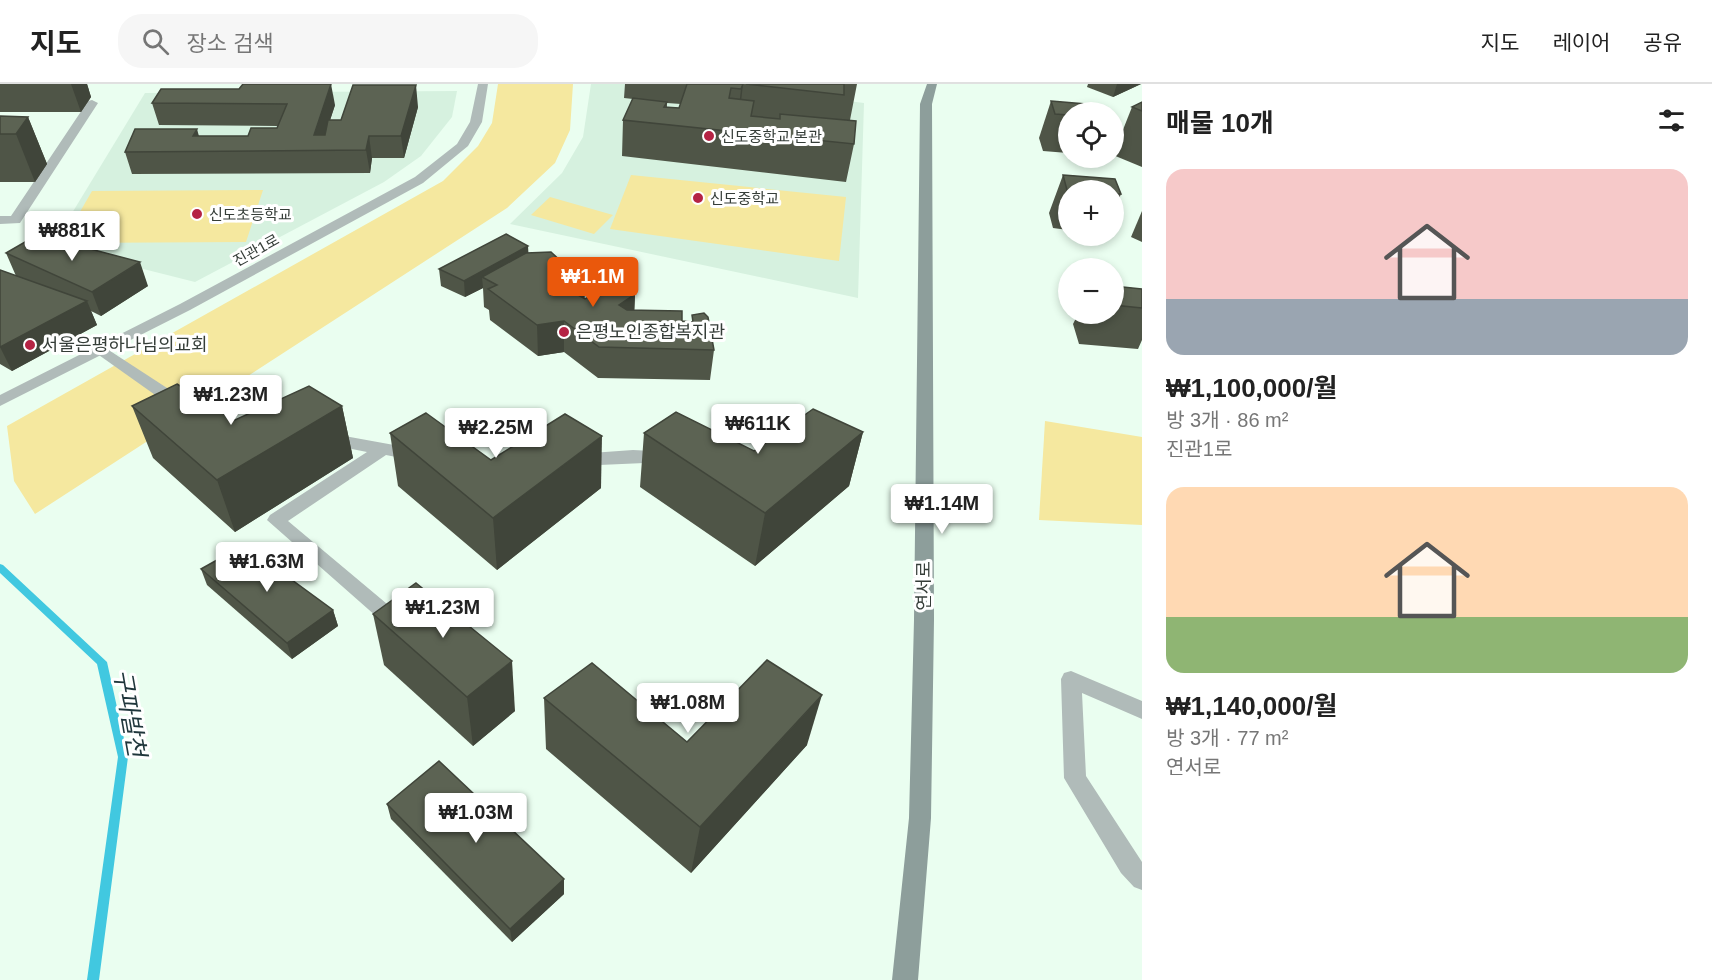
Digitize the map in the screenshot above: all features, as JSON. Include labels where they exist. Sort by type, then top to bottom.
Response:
[{"type":"main road","name":"연서로","points":[[905,980],[920,818],[924,620],[926,104],[932,84]]},
{"type":"street","name":"진관1로","points":[[0,400],[185,307],[419,180],[462,146],[476,122],[483,84]]},
{"type":"street","points":[[0,220],[15,220],[92,103]]},
{"type":"street","points":[[101,350],[178,403],[194,411]]},
{"type":"street","points":[[314,436],[382,450],[436,457]]},
{"type":"street","points":[[382,450],[276,520],[392,619]]},
{"type":"street","points":[[563,461],[633,456],[688,458]]},
{"type":"street","points":[[1142,710],[1071,679],[1075,778],[1129,865],[1142,879]]},
{"type":"shaded area","points":[[498,84],[573,84],[570,130],[555,163],[507,208],[35,514],[14,481],[7,426],[443,181],[478,146],[492,123]]},
{"type":"shaded area","name":"신도중학교","points":[[591,84],[754,84],[754,89],[864,103],[858,298],[510,224],[562,173],[583,137]]},
{"type":"shaded area","name":"신도초등학교","points":[[457,91],[452,117],[421,156],[384,182],[195,282],[52,246],[145,93]]},
{"type":"shaded area","points":[[631,175],[846,197],[839,261],[610,229]]},
{"type":"shaded area","points":[[263,190],[246,242],[62,243],[92,191]]},
{"type":"shaded area","points":[[550,197],[613,215],[594,234],[531,215]]},
{"type":"shaded area","points":[[1045,421],[1142,437],[1142,525],[1039,520]]},
{"type":"building","points":[[243,84],[331,84],[314,135],[325,135],[328,120],[341,120],[353,85],[416,85],[401,136],[369,136],[366,150],[125,152],[135,129],[197,129],[193,136],[248,136],[251,128],[277,128],[287,104],[152,103],[161,89],[239,89]]},
{"type":"building","points":[[687,84],[743,84],[741,89],[731,88],[729,98],[754,101],[751,116],[780,119],[780,114],[856,121],[854,144],[623,120],[633,98],[667,102],[664,107],[679,108]]},
{"type":"building","points":[[746,84],[844,84],[844,95]]},
{"type":"building","points":[[1051,101],[1063,102],[1058,102],[1058,114],[1055,114]]},
{"type":"building","points":[[1142,102],[1142,111],[1132,107]]},
{"type":"building","points":[[0,116],[28,117],[16,134],[0,134]]},
{"type":"building","points":[[1063,175],[1115,180],[1064,180]]},
{"type":"building","points":[[506,234],[528,246],[464,281],[439,269]]},
{"type":"building","points":[[37,235],[140,262],[92,292],[6,253]]},
{"type":"building","points":[[551,252],[565,265],[564,272],[585,288],[576,294],[585,299],[617,282],[635,294],[619,305],[627,310],[682,311],[682,321],[693,322],[692,315],[704,313],[708,317],[714,350],[599,347],[564,321],[537,325],[488,289],[497,285],[482,277],[526,253]]},
{"type":"building","points":[[0,270],[87,301],[0,347]]},
{"type":"building","points":[[1124,287],[1142,289],[1142,308],[1124,306]]},
{"type":"building","points":[[177,384],[235,420],[309,386],[342,406],[217,480],[132,406]]},
{"type":"building","points":[[813,409],[863,432],[765,513],[644,433],[676,412],[754,451]]},
{"type":"building","points":[[426,413],[491,460],[565,414],[602,436],[493,518],[390,433]]},
{"type":"building","points":[[244,545],[333,610],[287,643],[201,569]]},
{"type":"building","points":[[416,583],[512,661],[467,697],[373,614]]},
{"type":"building","points":[[767,660],[822,695],[700,827],[544,698],[592,663],[687,742]]},
{"type":"building","points":[[439,761],[564,879],[510,929],[387,804]]},
{"type":"waterway","name":"구파발천","points":[[0,567],[102,662],[123,757],[93,980]]},
{"type":"place","name":"신도중학교 본관","points":[[709,136]]},
{"type":"place","name":"신도중학교","points":[[698,198]]},
{"type":"place","name":"신도초등학교","points":[[197,214]]},
{"type":"place","name":"은평노인종합복지관","points":[[564,332]]},
{"type":"place","name":"서울은평하나님의교회","points":[[30,345]]}]
